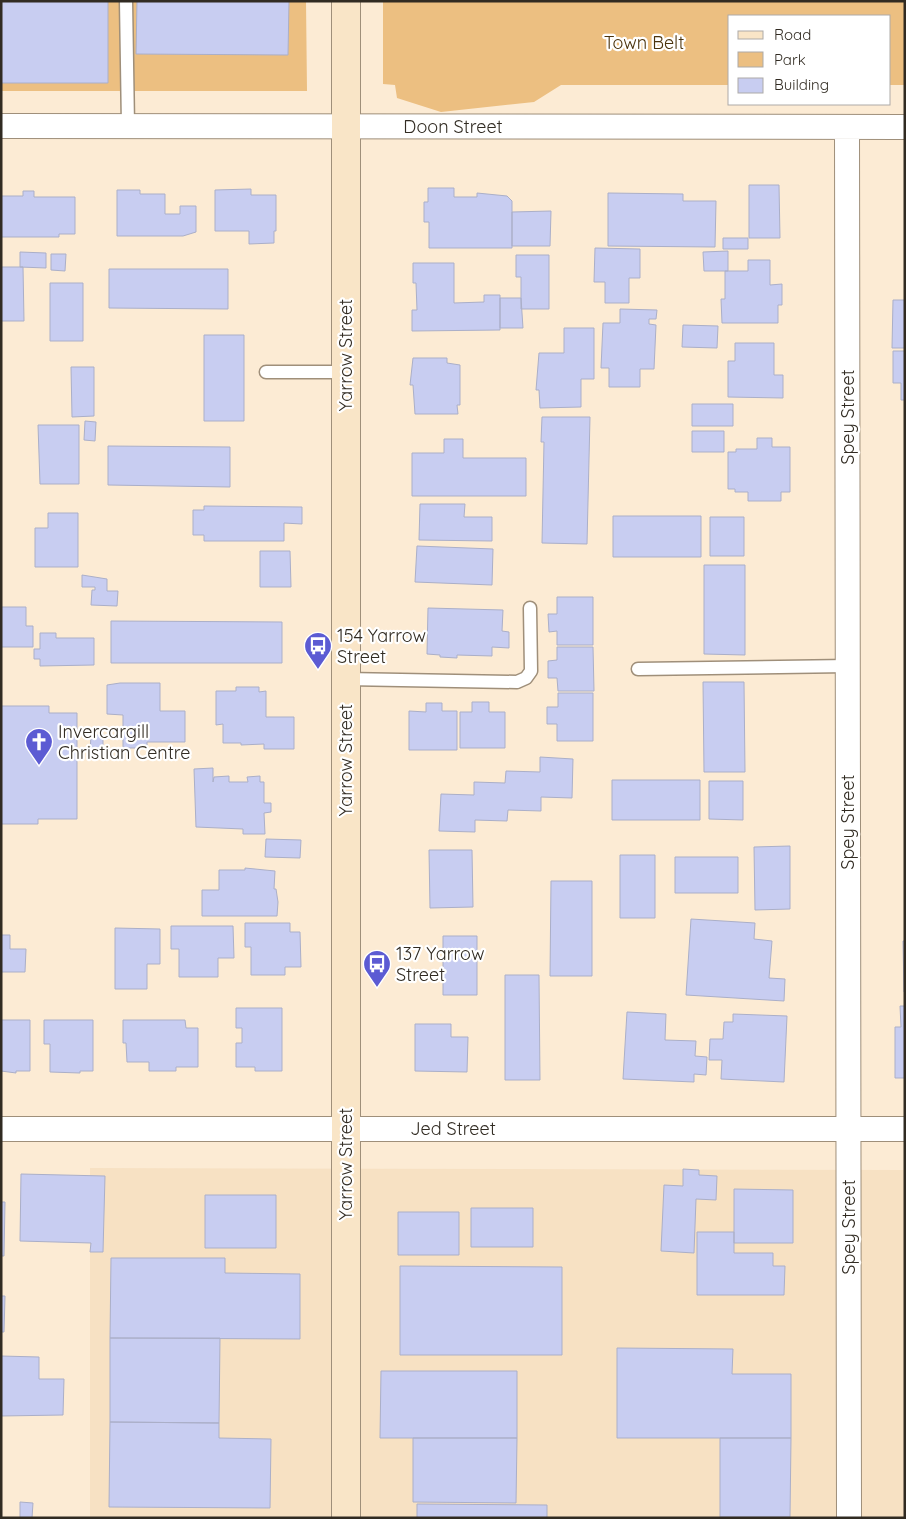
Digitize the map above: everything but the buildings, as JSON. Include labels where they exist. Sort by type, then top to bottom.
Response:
[{"type":"main road","name":"Yarrow Street","points":[[346,1],[346,1518]]},
{"type":"street","name":"Doon Street","points":[[1,126],[905,127]]},
{"type":"street","name":"Spey Street","points":[[847,127],[849,1518]]},
{"type":"street","name":"Jed Street","points":[[1,1129],[905,1129]]},
{"type":"lane","points":[[126,1],[128,126]]},
{"type":"lane","points":[[266,372],[346,372]]},
{"type":"lane","points":[[346,679],[517,682],[526,678],[531,671],[530,608]]},
{"type":"lane","points":[[638,668],[848,666]]},
{"type":"shaded area","points":[[90,1168],[905,1170],[905,1518],[90,1518]]},
{"type":"green space","points":[[1,1],[306,1],[307,91],[1,91]]},
{"type":"green space","name":"Town Belt","points":[[383,1],[905,1],[905,85],[891,85],[891,15],[728,15],[728,85],[561,85],[534,102],[441,112],[397,98],[395,85],[383,84]]},
{"type":"place","name":"154 Yarrow Street","points":[[318,670]]},
{"type":"place","name":"Invercargill Christian Centre","points":[[39,766]]},
{"type":"place","name":"137 Yarrow Street","points":[[377,988]]}]
